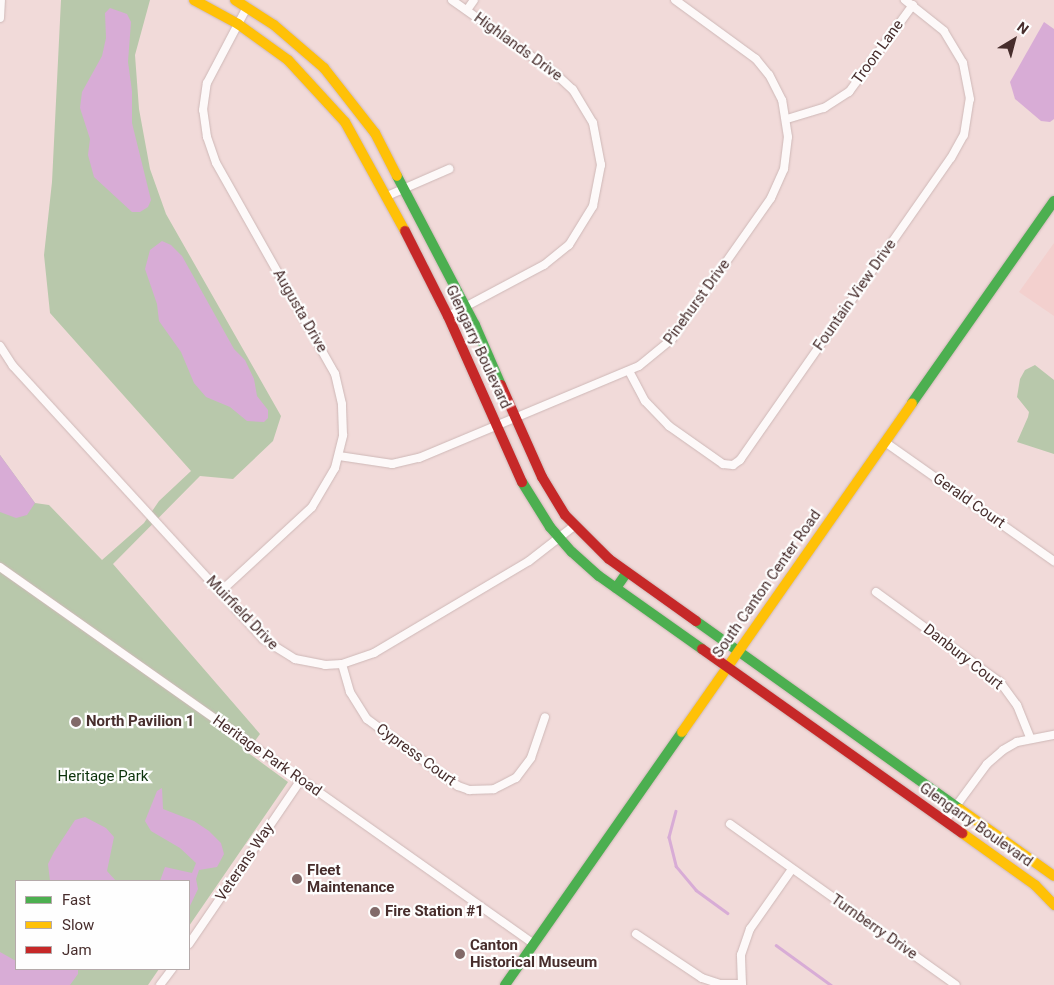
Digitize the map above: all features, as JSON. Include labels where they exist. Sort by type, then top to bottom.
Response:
[{"type":"street","points":[[0,18],[1,0]]},
{"type":"street","name":"Glengarry Boulevard","points":[[194,0],[238,24],[288,60],[330,103],[357,140],[448,316],[527,492],[560,538],[584,563],[616,588],[1029,880],[1054,905]]},
{"type":"street","name":"Glengarry Boulevard","points":[[235,0],[300,45],[346,91],[375,133],[466,306],[542,477],[574,526],[597,549],[627,572],[1054,876]]},
{"type":"street","name":"Highlands Drive","points":[[448,316],[544,265],[569,245],[593,206],[601,165],[593,123],[573,90],[556,73],[452,0]]},
{"type":"street","points":[[467,10],[474,0]]},
{"type":"street","name":"Pinehurst Drive","points":[[339,456],[372,464],[402,463],[498,426],[630,371],[652,358],[672,339],[771,198],[786,158],[786,119],[774,84],[756,59],[676,0]]},
{"type":"street","name":"Fountain View Drive","points":[[630,371],[645,400],[668,426],[723,464],[732,464],[740,460],[951,158],[964,135],[970,99],[963,63],[944,31],[905,0]]},
{"type":"street","name":"Troon Lane","points":[[786,119],[824,108],[849,92],[912,5]]},
{"type":"street","name":"Augusta Drive","points":[[220,592],[312,507],[328,482],[339,456],[343,416],[335,374],[216,163],[206,137],[204,110],[207,83],[247,7]]},
{"type":"street","points":[[330,103],[346,91]]},
{"type":"street","points":[[387,196],[449,169]]},
{"type":"street","name":"South Canton Center Road","points":[[505,985],[1054,201]]},
{"type":"street","name":"Muirfield Drive","points":[[0,346],[14,366],[263,639],[280,652],[310,664],[342,664],[382,648],[529,562],[574,526]]},
{"type":"street","name":"Gerald Court","points":[[885,442],[1054,561]]},
{"type":"street","name":"Heritage Park Road","points":[[0,567],[534,944]]},
{"type":"street","points":[[616,588],[627,572]]},
{"type":"street","name":"Danbury Court","points":[[876,592],[1000,682],[1017,705],[1030,738]]},
{"type":"street","name":"Cypress Court","points":[[342,664],[350,692],[367,719],[458,786],[469,790],[494,789],[516,778],[531,758],[545,717]]},
{"type":"street","points":[[804,721],[815,705]]},
{"type":"street","points":[[945,821],[994,757],[1016,742],[1054,735]]},
{"type":"street","name":"Glengarry Boulevard","points":[[906,793],[917,778]]},
{"type":"street","name":"Veterans Way","points":[[190,943],[301,780]]},
{"type":"street","name":"Turnberry Drive","points":[[730,824],[956,985]]},
{"type":"street","name":"Glengarry Boulevard","points":[[1029,880],[1040,865]]},
{"type":"street","points":[[636,934],[702,978],[721,984],[742,985],[741,955],[750,929],[792,869]]},
{"type":"street","points":[[160,985],[171,970]]},
{"type":"shaded area","points":[[110,8],[127,14],[131,22],[128,62],[132,91],[132,123],[151,200],[148,207],[140,212],[132,212],[94,177],[88,155],[90,139],[80,108],[82,92],[102,56],[106,38],[105,13]]},
{"type":"shaded area","points":[[1044,22],[1054,29],[1054,119],[1050,122],[1041,121],[1015,99],[1010,82]]},
{"type":"shaded area","points":[[162,241],[171,245],[182,256],[234,349],[245,360],[254,379],[257,396],[268,410],[268,418],[264,422],[247,421],[230,407],[206,397],[194,383],[181,352],[159,321],[157,304],[145,269],[150,250]]},
{"type":"shaded area","points":[[1054,243],[1054,316],[1019,292]]},
{"type":"shaded area","points":[[0,455],[35,503],[27,515],[16,518],[0,512]]},
{"type":"shaded area","points":[[162,788],[163,809],[194,821],[209,831],[221,843],[224,854],[217,867],[199,870],[196,879],[198,889],[190,906],[190,880],[160,880],[165,867],[192,873],[196,863],[180,848],[151,831],[145,821],[157,791]]},
{"type":"shaded area","points":[[85,817],[106,828],[114,837],[107,871],[115,880],[50,880],[48,864],[75,820]]},
{"type":"shaded area","points":[[0,952],[15,960],[15,970],[78,970],[78,974],[70,985],[0,985]]},
{"type":"green space","name":"Heritage Park","points":[[61,0],[150,0],[135,55],[139,109],[150,169],[166,214],[281,416],[273,441],[233,479],[200,476],[113,564],[260,734],[247,752],[288,782],[190,925],[190,880],[15,880],[15,970],[158,970],[148,985],[0,985],[0,455],[35,503],[49,505],[102,560],[144,523],[159,501],[191,471],[50,313],[44,255],[52,182]]},
{"type":"green space","points":[[1035,365],[1054,380],[1054,454],[1017,442],[1029,412],[1017,397],[1020,379],[1025,370]]},
{"type":"waterway","points":[[676,811],[669,837],[676,866],[696,890],[728,913]]},
{"type":"waterway","points":[[776,945],[831,985]]},
{"type":"traffic: fast","points":[[397,176],[475,325],[501,385]]},
{"type":"traffic: fast","points":[[912,403],[1054,201]]},
{"type":"traffic: fast","points":[[522,482],[550,527],[572,552],[599,576],[702,649]]},
{"type":"traffic: fast","points":[[616,588],[627,572]]},
{"type":"traffic: fast","points":[[696,621],[960,809]]},
{"type":"traffic: fast","points":[[505,985],[682,732]]},
{"type":"traffic: slow","points":[[194,0],[238,24],[288,60],[345,122],[405,231]]},
{"type":"traffic: slow","points":[[235,0],[274,25],[324,68],[375,133],[397,176]]},
{"type":"traffic: slow","points":[[682,732],[912,403]]},
{"type":"traffic: slow","points":[[960,809],[1054,876]]},
{"type":"traffic: slow","points":[[962,833],[1035,885],[1054,905]]},
{"type":"traffic: jam","points":[[405,231],[448,316],[522,482]]},
{"type":"traffic: jam","points":[[501,385],[542,477],[565,515],[609,559],[696,621]]},
{"type":"traffic: jam","points":[[702,649],[962,833]]},
{"type":"place","name":"North Pavilion 1","points":[[76,722]]},
{"type":"place","name":"Fleet Maintenance","points":[[297,879]]},
{"type":"place","name":"Fire Station #1","points":[[375,912]]},
{"type":"place","name":"Canton Historical Museum","points":[[460,954]]}]
